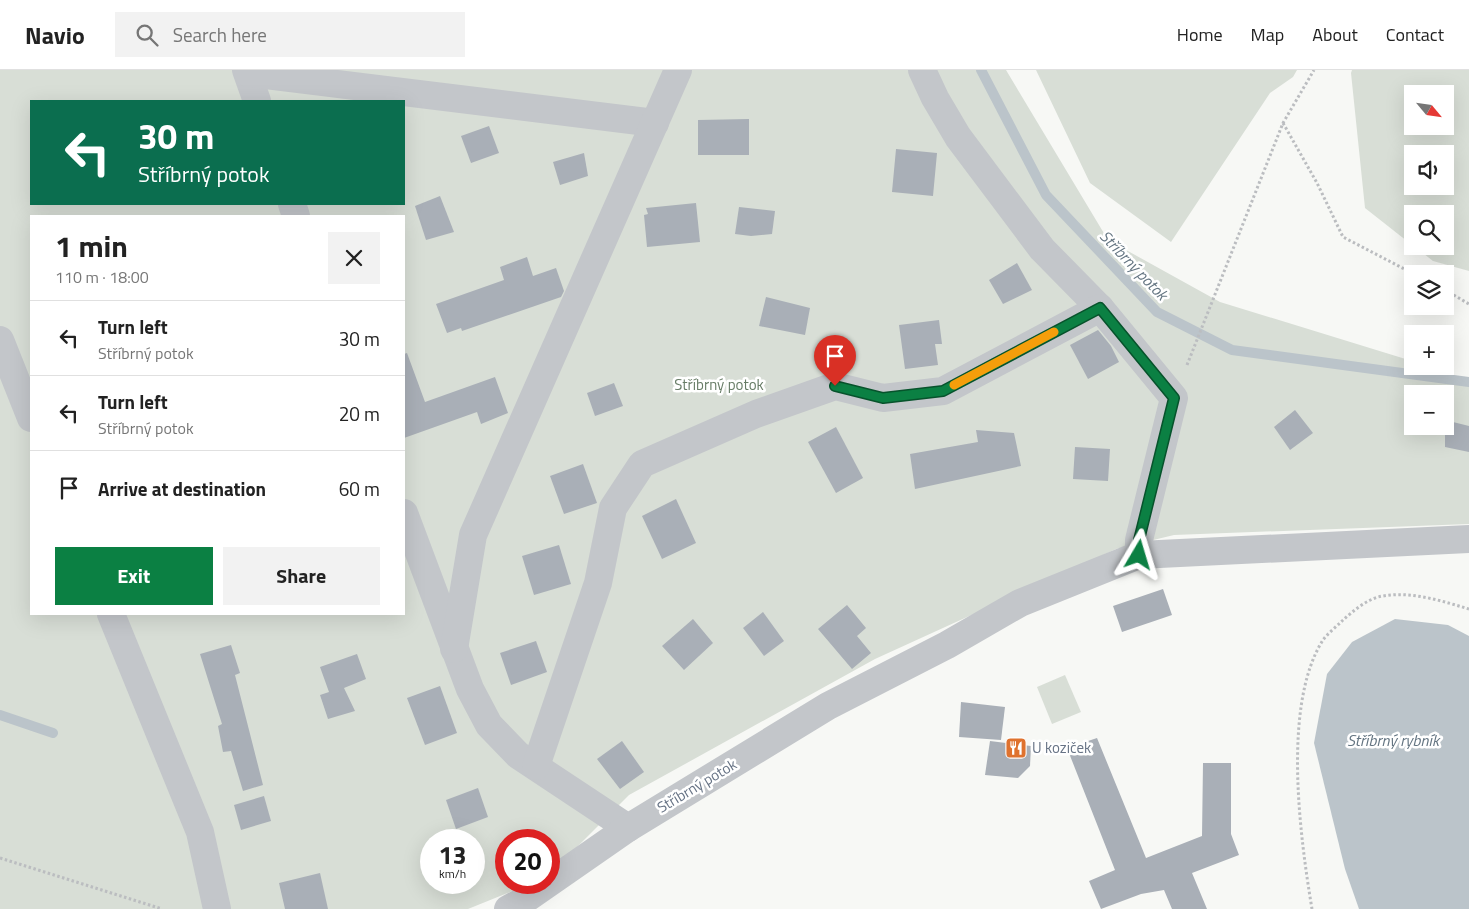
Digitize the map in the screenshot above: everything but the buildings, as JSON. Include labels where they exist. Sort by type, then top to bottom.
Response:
[{"type":"lane","points":[[922,70],[934,98],[958,137],[1042,249],[1100,308],[1174,398],[1139,540],[1139,555]]},
{"type":"lane","points":[[257,100],[247,72],[655,123]]},
{"type":"lane","points":[[454,649],[473,535],[673,82]]},
{"type":"lane","points":[[536,766],[598,583],[613,508],[642,464],[756,414],[835,386],[883,398],[943,391],[1100,308]]},
{"type":"lane","points":[[0,340],[30,415]]},
{"type":"lane","points":[[405,516],[470,689],[489,725],[518,755],[628,828]]},
{"type":"lane","name":"Stříbrný potok","points":[[508,909],[628,828],[828,706],[947,645],[1020,603],[1139,555],[1469,539]]},
{"type":"lane","points":[[111,615],[200,832],[217,909]]},
{"type":"path","points":[[1189,358],[1282,123],[1314,70]]},
{"type":"path","points":[[1282,123],[1317,183],[1343,237],[1404,269]]},
{"type":"path","points":[[1454,295],[1469,304]]},
{"type":"path","points":[[1312,909],[1303,855],[1297,757],[1306,678],[1324,639],[1355,609],[1383,596],[1430,597],[1469,610]]},
{"type":"path","points":[[0,858],[162,909]]},
{"type":"green space","name":"Stříbrný potok","points":[[0,70],[1006,70],[1108,240],[1220,302],[1404,359],[1404,375],[1448,375],[1469,384],[1469,524],[1174,535],[1116,549],[875,659],[629,795],[560,864],[560,829],[495,829],[495,894],[505,894],[468,909],[0,909]]},
{"type":"green space","points":[[1036,70],[1297,70],[1293,77],[1270,93],[1171,242],[1090,183]]},
{"type":"green space","points":[[1352,70],[1469,70],[1469,271],[1454,267],[1454,265],[1433,261],[1425,255],[1454,255],[1454,205],[1404,205],[1404,239],[1365,208]]},
{"type":"green space","points":[[1065,675],[1081,712],[1052,724],[1037,687]]},
{"type":"water","name":"Stříbrný rybník","points":[[1395,619],[1448,625],[1469,636],[1469,909],[1359,909],[1345,869],[1314,743],[1327,674],[1352,642]]},
{"type":"waterway","name":"Stříbrný potok","points":[[981,70],[1046,195],[1157,312],[1232,350],[1469,382]]},
{"type":"waterway","points":[[0,715],[53,733]]},
{"type":"slow traffic","points":[[954,385],[1054,332]]},
{"type":"place","name":"U koziček","points":[[1016,748]]},
{"type":"route","points":[[835,386],[883,398],[943,391],[1100,308],[1174,398],[1139,540],[1139,555]]}]
